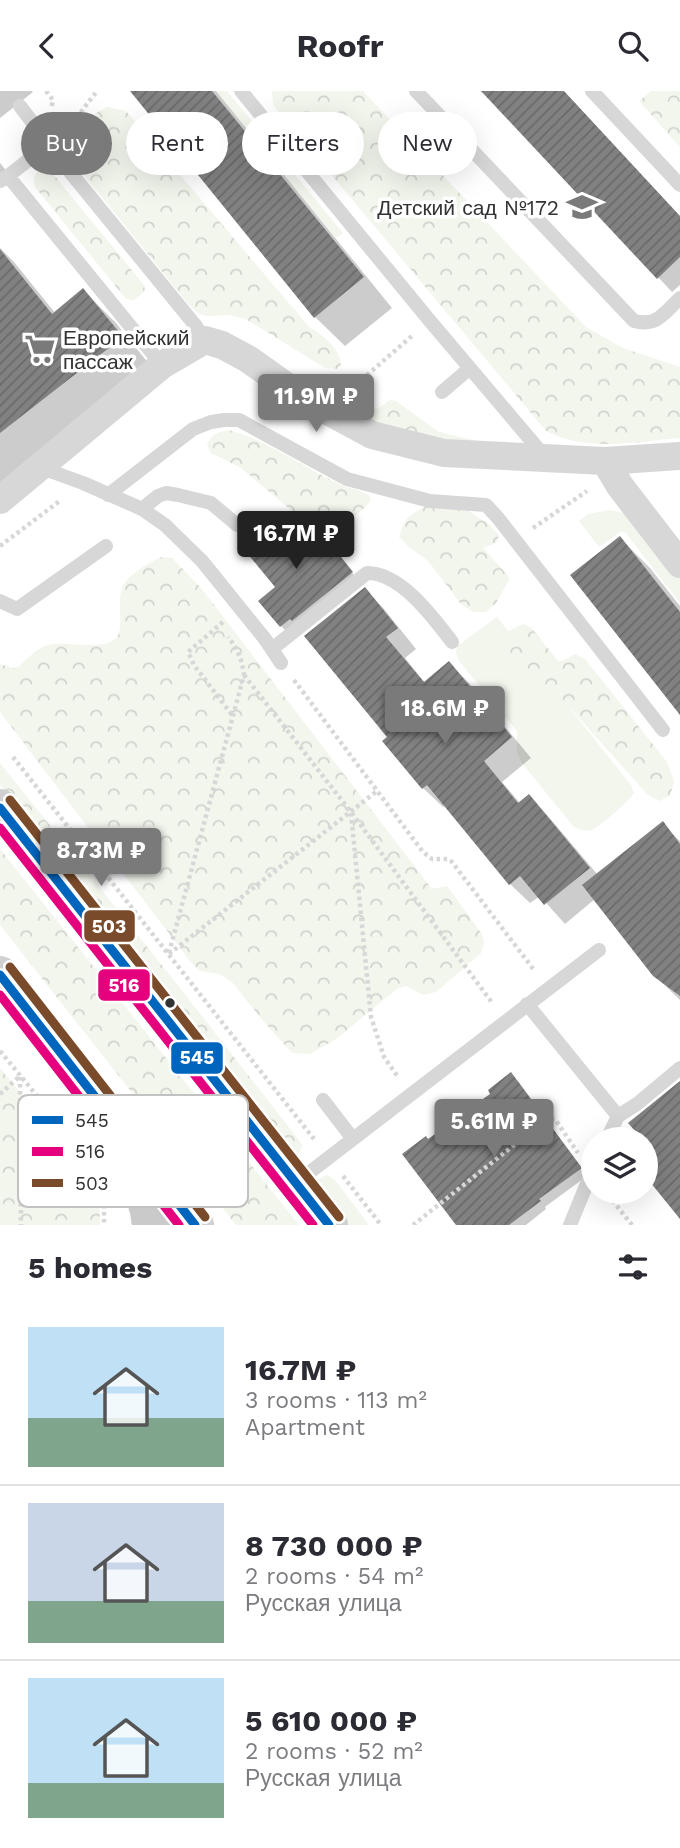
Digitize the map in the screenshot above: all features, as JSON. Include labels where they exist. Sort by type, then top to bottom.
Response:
[{"type":"main road","points":[[0,808],[227,1095]]},
{"type":"main road","points":[[0,975],[94,1095]]},
{"type":"main road","points":[[248,1122],[329,1225]]},
{"type":"main road","points":[[148,1207],[150,1225]]},
{"type":"main road","points":[[181,1207],[195,1225]]},
{"type":"street","points":[[0,499],[162,365],[205,340],[222,345],[248,359],[300,396],[372,435],[444,453],[604,461],[680,456]]},
{"type":"street","points":[[604,461],[620,487],[680,564]]},
{"type":"lane","points":[[241,91],[547,459]]},
{"type":"lane","points":[[416,91],[634,321],[645,324],[655,321],[680,297]]},
{"type":"lane","points":[[592,91],[680,185]]},
{"type":"lane","points":[[20,106],[25,112]]},
{"type":"lane","points":[[21,165],[4,178],[162,365]]},
{"type":"lane","points":[[74,175],[205,340]]},
{"type":"lane","points":[[442,392],[470,368]]},
{"type":"lane","points":[[108,495],[193,429],[211,422],[239,420],[347,479],[430,501],[486,505],[663,730]]},
{"type":"lane","points":[[40,467],[142,509],[165,525],[191,550],[240,608],[281,663]]},
{"type":"lane","points":[[142,509],[158,496],[166,493],[178,495],[211,503],[237,525]]},
{"type":"lane","points":[[0,601],[17,609],[106,546]]},
{"type":"lane","points":[[272,649],[367,573],[392,580],[405,588],[452,642]]},
{"type":"lane","points":[[296,1183],[599,950]]},
{"type":"lane","points":[[527,1005],[618,1116]]},
{"type":"lane","points":[[613,1127],[618,1116],[637,1104],[680,1068]]},
{"type":"lane","points":[[323,1100],[353,1139]]},
{"type":"lane","points":[[570,1225],[581,1198]]},
{"type":"path","points":[[46,91],[53,100]]},
{"type":"path","points":[[81,112],[97,91]]},
{"type":"path","points":[[345,395],[430,321]]},
{"type":"path","points":[[233,717],[188,656],[188,652],[240,608]]},
{"type":"path","points":[[169,954],[244,675],[239,651],[220,625]]},
{"type":"path","points":[[281,663],[423,852],[432,859],[448,859],[452,862],[548,989]]},
{"type":"path","points":[[244,675],[351,812],[506,1021]]},
{"type":"path","points":[[13,757],[381,1225]]},
{"type":"path","points":[[169,954],[377,791]]},
{"type":"path","points":[[351,812],[371,1017],[384,1057],[411,1095]]},
{"type":"path","points":[[0,1051],[36,1095]]},
{"type":"path","points":[[0,1094],[20,1076]]},
{"type":"path","points":[[20,1076],[20,1095]]},
{"type":"path","points":[[413,1225],[547,1119],[555,1119],[581,1156]]},
{"type":"path","points":[[615,1204],[632,1225]]},
{"type":"path","points":[[21,1207],[21,1225]]},
{"type":"path","points":[[104,1207],[104,1225]]},
{"type":"green space","points":[[216,91],[227,91],[244,112],[242,112],[242,123]]},
{"type":"green space","points":[[272,91],[363,91],[383,112],[378,112],[378,175],[442,175],[586,327],[623,348],[680,367],[680,438],[612,444],[578,442],[546,431],[332,175],[364,175],[364,112],[279,112],[273,105]]},
{"type":"green space","points":[[651,91],[680,91],[680,147],[639,101]]},
{"type":"green space","points":[[107,107],[127,112],[126,175],[180,175],[309,327],[330,343],[340,359],[341,365],[337,369],[325,368],[246,319],[228,315],[207,316],[199,314],[189,305],[84,175],[112,175],[112,112],[98,112]]},
{"type":"green space","points":[[35,175],[54,175],[144,285],[145,291],[134,300],[126,299],[35,187]]},
{"type":"green space","points":[[284,175],[295,175],[343,233],[336,238]]},
{"type":"green space","points":[[390,400],[396,401],[439,432],[481,442],[445,447],[350,413],[354,405],[377,409]]},
{"type":"green space","points":[[229,430],[272,448],[339,484],[366,494],[371,500],[343,524],[322,529],[310,526],[241,468],[211,453],[207,445],[211,438]]},
{"type":"green space","points":[[427,506],[467,510],[490,525],[499,535],[496,543],[483,548],[510,578],[496,603],[486,612],[473,612],[461,604],[428,561],[399,537],[408,517]]},
{"type":"green space","points":[[610,510],[628,514],[680,574],[680,603],[625,532],[620,532],[599,547],[579,521],[588,514]]},
{"type":"green space","points":[[161,557],[172,558],[201,588],[432,889],[447,886],[482,934],[484,943],[481,953],[436,992],[423,995],[406,986],[397,989],[336,1039],[310,1054],[292,1053],[232,982],[219,974],[200,971],[190,961],[0,712],[0,664],[18,667],[36,651],[48,645],[93,645],[110,642],[119,634],[120,598],[126,581]]},
{"type":"green space","points":[[497,617],[631,785],[634,793],[631,797],[607,820],[591,830],[574,827],[521,762],[517,753],[517,731],[459,661],[457,646]]},
{"type":"green space","points":[[523,624],[531,627],[558,661],[575,654],[585,659],[667,762],[674,782],[670,796],[659,801],[647,794],[571,709],[529,688],[512,672],[504,655],[503,640],[509,631]]},
{"type":"green space","points":[[0,763],[302,1144],[300,1152],[295,1154],[171,994],[0,785]]},
{"type":"green space","points":[[0,849],[196,1095],[134,1095],[0,925]]},
{"type":"green space","points":[[0,1068],[22,1095],[18,1095],[18,1207],[100,1207],[100,1225],[0,1225]]},
{"type":"green space","points":[[248,1161],[299,1225],[236,1225],[222,1207],[248,1207]]},
{"type":"green space","points":[[327,1175],[335,1180],[369,1225],[346,1225],[317,1180]]},
{"type":"building","points":[[130,91],[212,91],[242,128],[242,175],[281,175],[364,277],[314,318],[198,175],[228,175],[228,112],[147,112]]},
{"type":"building","points":[[481,91],[564,91],[680,216],[680,257],[657,279]]},
{"type":"building","name":"Европейский пассаж","points":[[0,249],[52,314],[83,288],[123,337],[0,433]]},
{"type":"building","points":[[290,516],[320,551],[330,543],[353,572],[292,621],[290,619],[280,627],[258,601],[275,587],[247,553]]},
{"type":"building","points":[[620,536],[680,612],[680,715],[570,575]]},
{"type":"building","points":[[365,587],[398,628],[386,637],[424,682],[449,661],[512,737],[484,761],[518,803],[529,794],[590,868],[544,905],[520,876],[509,885],[427,785],[422,789],[382,741],[387,737],[304,636]]},
{"type":"building","points":[[663,821],[680,844],[680,996],[653,976],[582,885]]},
{"type":"building","points":[[511,1072],[581,1169],[509,1225],[456,1225],[402,1154],[426,1136],[428,1139],[490,1094],[488,1090]]},
{"type":"building","points":[[680,1081],[680,1219],[658,1192],[658,1127],[632,1127],[628,1123]]},
{"type":"transit line","name":"503","points":[[10,800],[243,1095]]},
{"type":"transit line","name":"545","points":[[0,808],[226,1095]]},
{"type":"transit line","name":"516","points":[[0,828],[211,1095]]},
{"type":"transit line","name":"503","points":[[10,967],[110,1095]]},
{"type":"transit line","name":"545","points":[[0,975],[94,1095]]},
{"type":"transit line","name":"516","points":[[0,995],[78,1095]]},
{"type":"transit line","name":"503","points":[[248,1102],[339,1217]]},
{"type":"transit line","name":"545","points":[[248,1122],[329,1225]]},
{"type":"transit line","name":"516","points":[[248,1143],[313,1225]]},
{"type":"transit line","name":"516","points":[[165,1207],[179,1225]]},
{"type":"transit line","name":"545","points":[[181,1207],[195,1225]]},
{"type":"transit line","name":"503","points":[[197,1207],[205,1217]]},
{"type":"place","name":"Детский сад №172","points":[[582,207]]},
{"type":"place","name":"Европейский пассаж","points":[[40,349]]}]
